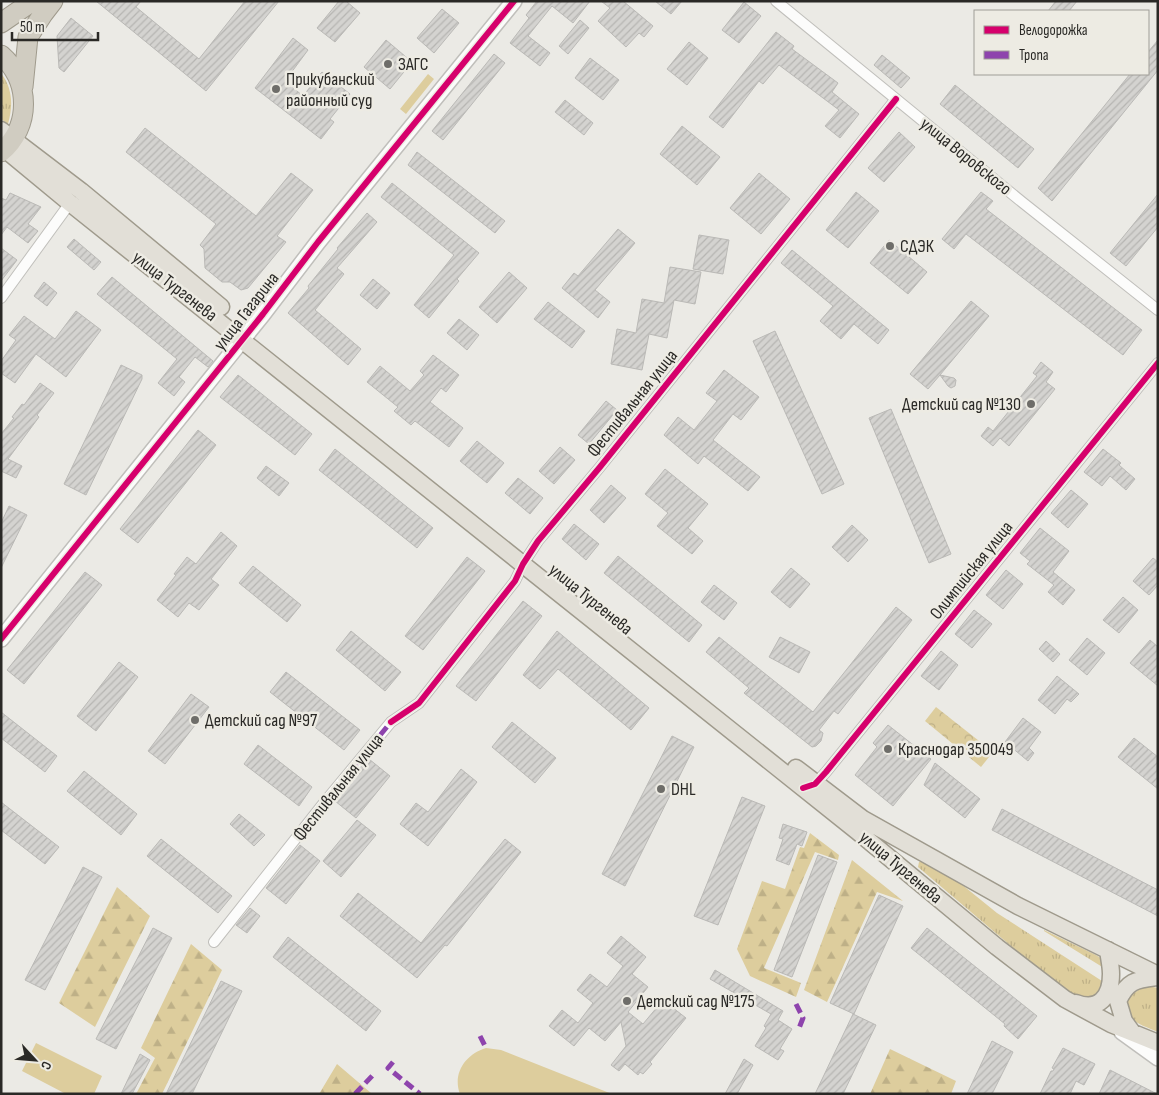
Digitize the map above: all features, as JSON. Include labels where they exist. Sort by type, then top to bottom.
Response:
[{"type":"highway","points":[[1,23],[33,1]]},
{"type":"highway","points":[[4,143],[21,124],[24,106],[23,88],[28,38],[53,1]]},
{"type":"highway","points":[[1,55],[17,74],[23,88]]},
{"type":"main road","name":"улица Тургенева","points":[[4,143],[81,191],[246,335]]},
{"type":"main road","name":"улица Тургенева","points":[[4,143],[70,203],[246,335],[809,786],[997,947],[1065,999],[1111,1024],[1158,1043]]},
{"type":"main road","name":"улица Тургенева","points":[[809,786],[863,819],[1018,906],[1158,976]]},
{"type":"main road","points":[[919,882],[912,866],[913,861],[918,856],[932,857]]},
{"type":"main road","points":[[1065,999],[1089,1007],[1102,1001],[1111,978],[1108,950]]},
{"type":"main road","points":[[1132,1032],[1124,1021],[1119,1008],[1118,1001],[1120,996],[1126,986],[1158,976]]},
{"type":"street","name":"улица Гагарина","points":[[1,639],[246,335],[318,242],[514,1]]},
{"type":"street","name":"улица Воровского","points":[[776,1],[896,100],[1158,310]]},
{"type":"street","name":"Фестивальная улица","points":[[214,942],[323,804],[391,722],[419,703],[516,581],[526,559],[896,100]]},
{"type":"street","points":[[1,298],[70,203]]},
{"type":"street","name":"Олимпийская улица","points":[[809,786],[833,765],[1158,363]]},
{"type":"street","points":[[1111,1024],[1158,1058]]},
{"type":"green space","points":[[1,73],[8,85],[11,98],[8,124],[1,119]]},
{"type":"green space","points":[[428,74],[434,79],[406,114],[400,109]]},
{"type":"green space","points":[[936,707],[993,752],[981,767],[925,721]]},
{"type":"green space","points":[[810,833],[839,855],[838,860],[815,852],[764,968],[801,983],[796,997],[750,976],[737,949],[762,881],[785,889],[800,847],[804,848]]},
{"type":"green space","points":[[852,860],[903,901],[877,892],[827,1002],[804,990]]},
{"type":"green space","points":[[919,862],[924,862],[955,879],[997,913],[1102,981],[1102,995],[1081,1000],[1024,957],[918,867]]},
{"type":"green space","points":[[117,887],[150,916],[95,1027],[59,1003]]},
{"type":"green space","points":[[1044,931],[1096,955],[1102,959],[1104,968]]},
{"type":"green space","points":[[191,944],[222,970],[162,1094],[136,1094],[155,1058],[141,1048]]},
{"type":"green space","points":[[1148,986],[1158,988],[1158,1032],[1136,1022],[1127,1012],[1127,1002],[1130,997],[1138,990]]},
{"type":"green space","points":[[36,1043],[102,1076],[94,1094],[66,1094],[22,1071]]},
{"type":"green space","points":[[486,1048],[501,1050],[612,1094],[460,1094],[458,1086],[459,1072],[472,1055]]},
{"type":"green space","points":[[890,1049],[956,1081],[951,1094],[870,1094]]},
{"type":"green space","points":[[337,1064],[371,1093],[319,1094]]},
{"type":"building","points":[[96,1],[141,1],[136,7],[199,59],[245,1],[279,1],[206,91]]},
{"type":"building","points":[[339,1],[346,1],[360,13],[335,42],[317,28]]},
{"type":"building","points":[[537,1],[590,1],[573,23],[552,6],[528,36],[550,53],[540,66],[510,43],[529,18],[526,15]]},
{"type":"building","points":[[601,1],[623,1],[653,26],[644,37],[639,33],[626,47],[598,21],[610,8]]},
{"type":"building","points":[[655,1],[682,1],[671,14]]},
{"type":"building","points":[[1056,1],[1077,1],[1070,10],[1049,10]]},
{"type":"building","points":[[744,2],[761,16],[739,43],[722,30]]},
{"type":"building","points":[[442,9],[459,23],[434,53],[417,38]]},
{"type":"building","points":[[71,18],[93,36],[64,72],[59,68],[57,36]]},
{"type":"building","points":[[580,20],[589,28],[568,54],[559,46]]},
{"type":"building","points":[[776,32],[794,46],[792,49],[838,83],[832,92],[859,114],[840,138],[825,126],[839,110],[779,65],[763,84],[759,81],[723,128],[709,117]]},
{"type":"building","name":"Прикубанский районный суд","points":[[293,38],[308,50],[285,81],[303,96],[322,72],[350,94],[330,119],[334,122],[321,139],[255,88]]},
{"type":"building","name":"ЗАГС","points":[[386,40],[412,62],[390,89],[364,67]]},
{"type":"building","points":[[1158,40],[1158,70],[1052,201],[1038,188],[1129,75],[1149,75],[1149,51]]},
{"type":"building","points":[[689,42],[708,58],[687,85],[667,69]]},
{"type":"building","points":[[494,54],[505,63],[443,140],[432,131]]},
{"type":"building","points":[[882,55],[910,78],[901,88],[874,65]]},
{"type":"building","points":[[590,58],[619,80],[603,100],[575,78]]},
{"type":"building","points":[[955,85],[1034,149],[1018,168],[940,104]]},
{"type":"building","points":[[565,100],[593,123],[584,135],[555,112]]},
{"type":"building","points":[[682,126],[720,157],[697,185],[660,154]]},
{"type":"building","points":[[145,128],[256,216],[291,173],[313,190],[277,236],[286,242],[248,288],[241,290],[230,282],[222,282],[205,268],[204,249],[200,245],[216,224],[126,152]]},
{"type":"building","points":[[899,132],[915,147],[884,182],[868,168]]},
{"type":"building","points":[[417,152],[505,221],[495,233],[408,165]]},
{"type":"building","points":[[759,173],[790,199],[761,234],[730,208]]},
{"type":"building","points":[[392,183],[479,253],[457,279],[459,281],[429,318],[414,305],[454,255],[381,197]]},
{"type":"building","points":[[856,192],[879,211],[848,248],[826,230]]},
{"type":"building","points":[[981,192],[993,201],[986,209],[1142,330],[1123,355],[966,234],[954,249],[942,239]]},
{"type":"building","points":[[10,193],[41,207],[28,224],[38,231],[28,243],[7,227],[1,235],[1,198],[6,200]]},
{"type":"building","points":[[1158,194],[1158,227],[1126,266],[1110,253]]},
{"type":"building","points":[[367,213],[377,222],[337,268],[344,274],[315,310],[361,349],[348,365],[288,313],[309,288],[308,286],[337,248]]},
{"type":"building","points":[[618,229],[635,243],[595,290],[610,302],[598,318],[562,288],[574,273],[578,276]]},
{"type":"building","points":[[699,235],[729,240],[723,274],[693,269]]},
{"type":"building","points":[[74,239],[101,262],[94,270],[67,247]]},
{"type":"building","points":[[889,240],[927,272],[908,294],[870,263]]},
{"type":"building","points":[[1,248],[17,260],[1,281]]},
{"type":"building","points":[[792,250],[889,330],[878,344],[854,324],[841,339],[820,321],[833,306],[781,263]]},
{"type":"building","points":[[670,267],[701,272],[695,304],[674,300],[667,338],[649,334],[642,370],[611,364],[617,329],[636,333],[642,299],[664,303]]},
{"type":"building","points":[[509,272],[527,288],[497,323],[479,307]]},
{"type":"building","points":[[112,277],[213,361],[208,367],[195,357],[179,377],[185,382],[174,396],[158,383],[177,359],[97,294]]},
{"type":"building","points":[[373,279],[390,293],[377,309],[360,295]]},
{"type":"building","points":[[44,282],[57,293],[47,306],[34,296]]},
{"type":"building","points":[[971,301],[989,316],[928,389],[910,374]]},
{"type":"building","points":[[548,302],[585,331],[572,348],[534,319]]},
{"type":"building","points":[[76,311],[101,330],[66,377],[36,354],[15,383],[1,373],[1,361],[16,340],[9,335],[24,316],[55,339]]},
{"type":"building","points":[[459,319],[479,335],[467,350],[447,333]]},
{"type":"building","points":[[775,331],[844,484],[822,494],[753,341]]},
{"type":"building","points":[[433,355],[459,375],[446,392],[441,388],[430,402],[463,428],[449,447],[415,421],[411,425],[394,411],[398,407],[367,382],[380,366],[410,391],[424,375],[420,371]]},
{"type":"building","points":[[1041,362],[1053,372],[1046,382],[1055,389],[1009,446],[1000,438],[993,446],[981,436],[988,427],[993,431],[1037,376],[1033,373]]},
{"type":"building","points":[[121,365],[142,375],[142,379],[86,495],[64,484]]},
{"type":"building","points":[[724,370],[759,397],[741,420],[733,414],[713,440],[760,477],[748,491],[704,456],[698,464],[664,435],[678,417],[694,430],[717,401],[706,393]]},
{"type":"building","points":[[238,375],[312,434],[295,455],[220,397]]},
{"type":"building","points":[[940,375],[954,378],[956,380],[955,386],[951,388],[948,386]]},
{"type":"building","points":[[40,383],[54,393],[8,459],[22,466],[16,478],[1,471],[1,434],[14,418],[12,417],[22,404],[24,405]]},
{"type":"building","points":[[606,401],[617,410],[589,444],[578,435]]},
{"type":"building","points":[[891,409],[951,554],[929,563],[869,418]]},
{"type":"building","points":[[198,430],[216,445],[138,543],[120,529]]},
{"type":"building","points":[[477,441],[504,463],[487,483],[460,461]]},
{"type":"building","points":[[560,447],[575,460],[554,484],[539,471]]},
{"type":"building","points":[[335,449],[433,528],[417,548],[319,470]]},
{"type":"building","points":[[1103,449],[1121,463],[1119,465],[1135,479],[1126,490],[1110,476],[1102,486],[1084,472]]},
{"type":"building","points":[[266,466],[289,483],[279,496],[257,478]]},
{"type":"building","points":[[665,469],[708,504],[688,528],[703,541],[692,554],[657,526],[668,513],[645,494]]},
{"type":"building","points":[[518,478],[543,498],[530,514],[505,493]]},
{"type":"building","points":[[611,485],[626,498],[604,523],[590,510]]},
{"type":"building","points":[[1071,490],[1088,504],[1068,528],[1051,513]]},
{"type":"building","points":[[9,506],[27,515],[1,568],[1,523]]},
{"type":"building","points":[[574,524],[599,544],[586,560],[562,539]]},
{"type":"building","points":[[852,525],[868,540],[848,562],[832,547]]},
{"type":"building","points":[[1040,528],[1069,551],[1053,572],[1075,590],[1063,605],[1048,592],[1054,585],[1027,564],[1030,561],[1020,553]]},
{"type":"building","points":[[221,532],[237,546],[211,579],[219,585],[199,610],[189,603],[178,617],[157,600],[187,557],[196,564]]},
{"type":"building","points":[[618,556],[702,625],[689,642],[604,573]]},
{"type":"building","points":[[467,557],[485,571],[423,650],[405,636]]},
{"type":"building","points":[[1153,558],[1158,562],[1158,585],[1149,595],[1133,581]]},
{"type":"building","points":[[253,566],[301,605],[287,622],[239,583]]},
{"type":"building","points":[[791,568],[810,584],[790,608],[771,592]]},
{"type":"building","points":[[1006,570],[1023,584],[1003,609],[986,595]]},
{"type":"building","points":[[85,572],[102,585],[24,684],[7,670]]},
{"type":"building","points":[[714,585],[737,603],[724,620],[701,602]]},
{"type":"building","points":[[1123,597],[1138,610],[1119,633],[1103,620]]},
{"type":"building","points":[[523,601],[542,616],[476,701],[456,686]]},
{"type":"building","points":[[896,607],[912,620],[838,714],[834,711],[819,730],[823,733],[821,741],[812,747],[744,693],[749,688],[706,652],[719,637],[813,712]]},
{"type":"building","points":[[974,610],[992,624],[972,648],[955,634]]},
{"type":"building","points":[[351,631],[401,672],[385,691],[336,650]]},
{"type":"building","points":[[557,631],[649,708],[631,730],[558,669],[540,689],[523,675]]},
{"type":"building","points":[[780,637],[810,652],[799,673],[769,657]]},
{"type":"building","points":[[1087,638],[1105,653],[1087,675],[1069,660]]},
{"type":"building","points":[[1150,640],[1158,647],[1158,686],[1130,663]]},
{"type":"building","points":[[1046,641],[1060,654],[1053,662],[1039,649]]},
{"type":"building","points":[[941,651],[958,665],[939,690],[921,676]]},
{"type":"building","points":[[119,662],[138,677],[96,731],[77,716]]},
{"type":"building","points":[[286,672],[360,730],[344,750],[270,692]]},
{"type":"building","points":[[1057,676],[1079,694],[1071,702],[1067,699],[1055,714],[1038,700]]},
{"type":"building","points":[[191,694],[209,707],[165,764],[148,751]]},
{"type":"building","points":[[1,712],[57,756],[45,772],[1,738]]},
{"type":"building","points":[[1023,718],[1041,732],[1029,748],[1034,753],[1028,761],[1005,742]]},
{"type":"building","points":[[512,722],[556,758],[535,783],[492,747]]},
{"type":"building","points":[[888,725],[931,759],[893,806],[855,775],[877,747],[873,743]]},
{"type":"building","points":[[672,736],[694,747],[625,886],[602,874]]},
{"type":"building","points":[[1134,738],[1158,757],[1158,789],[1118,757]]},
{"type":"building","points":[[258,745],[312,787],[299,806],[244,764]]},
{"type":"building","points":[[369,759],[390,776],[356,818],[335,801]]},
{"type":"building","points":[[935,763],[980,799],[965,818],[924,785]]},
{"type":"building","points":[[461,769],[477,782],[428,846],[400,824],[416,803],[428,812]]},
{"type":"building","points":[[84,771],[137,814],[121,835],[67,791]]},
{"type":"building","points":[[742,797],[765,806],[718,925],[694,916]]},
{"type":"building","points":[[1,802],[59,847],[45,864],[1,830]]},
{"type":"building","points":[[1002,809],[1158,890],[1158,916],[992,830]]},
{"type":"building","points":[[239,814],[265,835],[254,846],[230,824]]},
{"type":"building","points":[[357,820],[376,835],[341,877],[323,861]]},
{"type":"building","points":[[783,824],[807,832],[802,846],[797,844],[789,865],[776,860],[783,839],[779,838]]},
{"type":"building","points":[[161,839],[232,896],[218,913],[147,856]]},
{"type":"building","points":[[505,839],[521,852],[447,946],[445,945],[417,978],[340,916],[358,893],[421,943]]},
{"type":"building","points":[[300,845],[320,861],[286,904],[266,888]]},
{"type":"building","points":[[818,855],[837,862],[792,977],[774,970]]},
{"type":"building","points":[[83,867],[102,877],[45,990],[25,980]]},
{"type":"building","points":[[879,895],[903,906],[854,1014],[830,1003]]},
{"type":"building","points":[[250,908],[260,916],[247,933],[236,925]]},
{"type":"building","points":[[153,928],[172,938],[116,1049],[96,1039]]},
{"type":"building","points":[[927,928],[1037,1016],[1018,1039],[1004,1026],[1005,1024],[911,948]]},
{"type":"building","points":[[621,936],[646,957],[632,974],[648,987],[628,1012],[643,1024],[663,1000],[686,1018],[650,1062],[652,1064],[643,1074],[640,1072],[638,1075],[625,1064],[619,1071],[611,1065],[626,1046],[621,1022],[605,1041],[589,1028],[574,1046],[549,1026],[562,1010],[578,1023],[593,1003],[577,990],[590,974],[607,987],[623,966],[607,953]]},
{"type":"building","points":[[288,937],[381,1011],[366,1031],[273,957]]},
{"type":"building","points":[[715,970],[783,1011],[778,1020],[792,1029],[780,1049],[784,1051],[778,1060],[755,1046],[766,1028],[764,1026],[771,1014],[710,979]]},
{"type":"building","points":[[221,981],[242,991],[192,1094],[166,1094]]},
{"type":"building","points":[[853,1014],[876,1025],[843,1094],[815,1094]]},
{"type":"building","points":[[992,1041],[1013,1052],[992,1094],[967,1094]]},
{"type":"building","points":[[1063,1048],[1095,1064],[1084,1085],[1076,1081],[1070,1094],[1040,1094],[1051,1071],[1054,1069],[1052,1068]]},
{"type":"building","points":[[140,1054],[150,1060],[132,1094],[121,1094]]},
{"type":"building","points":[[744,1059],[753,1065],[737,1094],[725,1094]]},
{"type":"building","points":[[1110,1070],[1157,1094],[1099,1094]]},
{"type":"marked path","points":[[323,804],[391,722]]},
{"type":"marked path","points":[[796,1004],[803,1018],[798,1031]]},
{"type":"marked path","points":[[480,1036],[486,1048]]},
{"type":"marked path","points":[[393,1062],[388,1068],[420,1094]]},
{"type":"marked path","points":[[355,1094],[373,1075]]},
{"type":"cycle path","points":[[1,639],[263,314],[318,242],[514,1]]},
{"type":"cycle path","points":[[391,722],[419,703],[515,581],[523,564],[538,541],[600,467],[896,99]]},
{"type":"cycle path","points":[[803,788],[815,784],[826,772],[1158,363]]},
{"type":"place","name":"ЗАГС","points":[[388,64]]},
{"type":"place","name":"Прикубанский районный суд","points":[[276,89]]},
{"type":"place","name":"СДЭК","points":[[890,246]]},
{"type":"place","name":"Детский сад №130","points":[[1031,404]]},
{"type":"place","name":"Детский сад №97","points":[[195,720]]},
{"type":"place","name":"Краснодар 350049","points":[[888,749]]},
{"type":"place","name":"DHL","points":[[661,789]]},
{"type":"place","name":"Детский сад №175","points":[[627,1001]]}]
